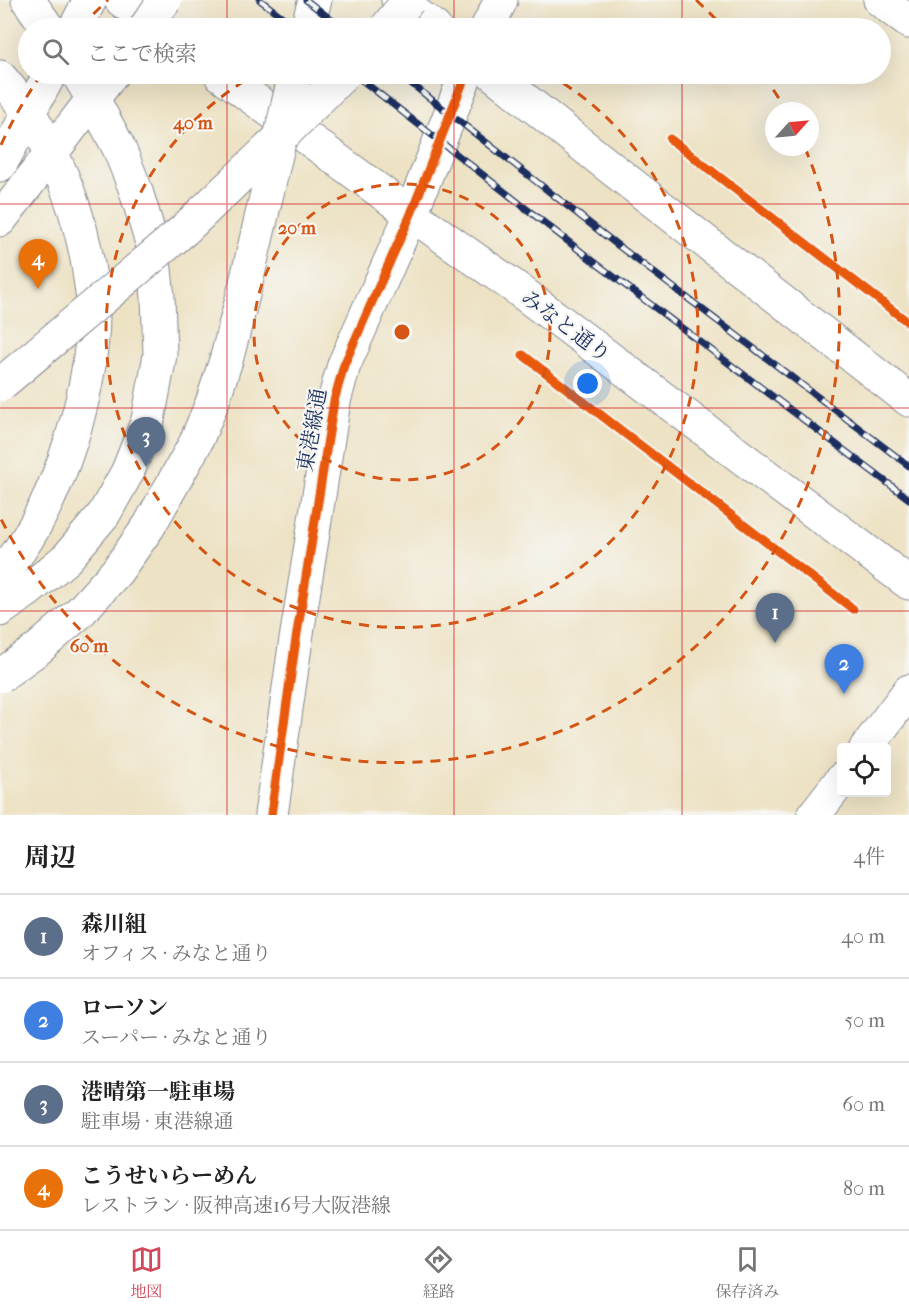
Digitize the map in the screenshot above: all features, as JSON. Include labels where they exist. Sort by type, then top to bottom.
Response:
[{"type":"main road","points":[[28,0],[41,18]]},
{"type":"main road","points":[[80,18],[90,0]]},
{"type":"main road","points":[[121,0],[145,18]]},
{"type":"main road","points":[[152,18],[165,0]]},
{"type":"main road","points":[[310,18],[315,0]]},
{"type":"main road","points":[[398,0],[422,18]]},
{"type":"main road","points":[[394,18],[409,0]]},
{"type":"main road","points":[[492,18],[501,0]]},
{"type":"main road","points":[[879,0],[909,22]]},
{"type":"main road","points":[[0,76],[37,126],[55,163],[73,207],[86,253],[93,303],[91,350],[82,405],[70,445],[54,490],[34,530],[0,575]]},
{"type":"main road","points":[[0,165],[45,84]]},
{"type":"main road","points":[[0,610],[67,558],[104,514],[128,471],[148,420],[159,355],[159,297],[152,243],[135,188],[119,148],[84,84]]},
{"type":"main road","points":[[0,220],[104,84]]},
{"type":"main road","name":"みなと通り","points":[[234,84],[525,295],[909,582]]},
{"type":"main road","points":[[0,676],[39,648],[80,612],[117,571],[149,526],[195,444],[212,403],[227,357],[293,84]]},
{"type":"main road","points":[[0,385],[184,230],[334,84]]},
{"type":"main road","name":"東港線通","points":[[271,815],[334,401],[344,365],[411,214],[462,84]]},
{"type":"main road","points":[[506,84],[908,398]]},
{"type":"main road","points":[[869,743],[909,691]]},
{"type":"main road","points":[[814,815],[837,785]]},
{"type":"railway","points":[[260,0],[284,18]]},
{"type":"railway","points":[[306,0],[329,18]]},
{"type":"railway","points":[[367,84],[597,264],[909,499]]},
{"type":"railway","points":[[412,84],[616,244],[909,466]]},
{"type":"cycle path","points":[[271,815],[334,401],[344,365],[411,214],[462,84]]},
{"type":"cycle path","points":[[670,139],[909,323]]},
{"type":"cycle path","points":[[523,355],[853,609]]},
{"type":"place","name":"こうせいらーめん","points":[[38,289]]},
{"type":"place","name":"港晴第一駐車場","points":[[146,467]]},
{"type":"place","name":"森川組","points":[[775,643]]},
{"type":"place","name":"ローソン","points":[[844,694]]}]
